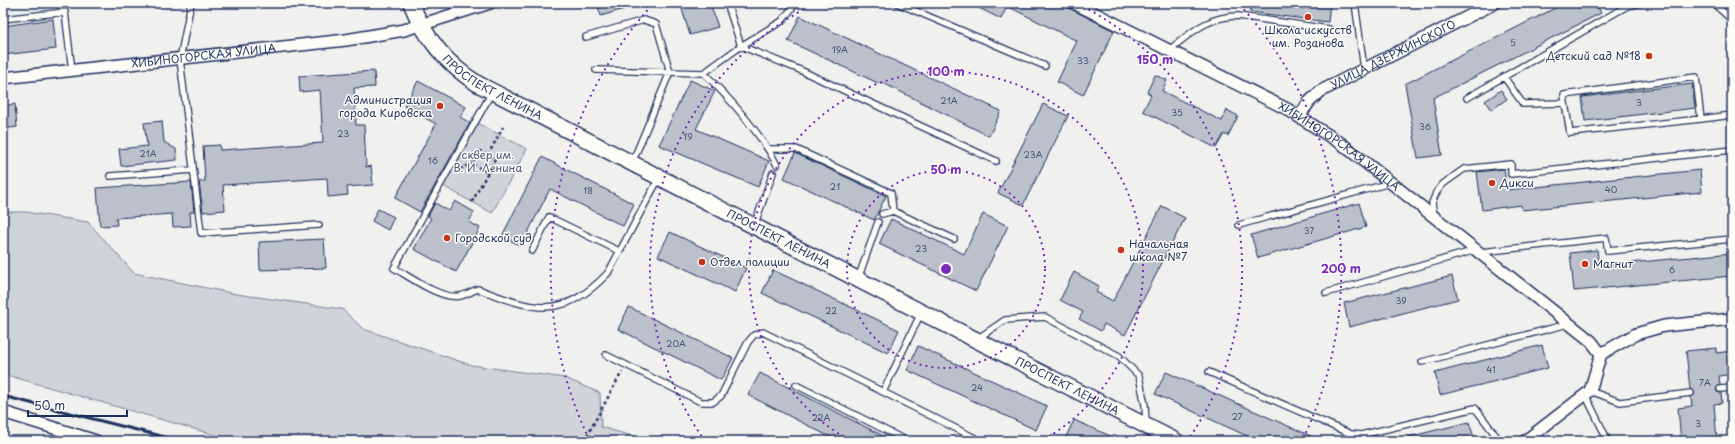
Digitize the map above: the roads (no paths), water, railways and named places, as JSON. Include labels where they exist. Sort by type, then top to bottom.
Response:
[{"type":"main road","name":"ПРОСПЕКТ ЛЕНИНА","points":[[410,3],[420,25],[433,44],[463,74],[492,92],[1176,441]]},
{"type":"street","name":"ХИБИНОГОРСКАЯ УЛИЦА","points":[[3,78],[346,40],[404,30],[490,3]]},
{"type":"street","name":"УЛИЦА ДЗЕРЖИНСКОГО","points":[[1299,116],[1309,102],[1321,91],[1494,3]]},
{"type":"street","name":"ХИБИНОГОРСКАЯ УЛИЦА","points":[[1080,4],[1299,116],[1342,144],[1574,327],[1591,341],[1601,354]]},
{"type":"street","points":[[1524,441],[1587,393],[1601,354],[1636,334],[1664,326],[1732,319]]},
{"type":"street","points":[[3,412],[96,441]]},
{"type":"lane","points":[[191,3],[180,59],[201,233],[319,225]]},
{"type":"lane","points":[[727,3],[741,46],[800,70],[996,161]]},
{"type":"lane","points":[[596,70],[704,73],[741,46],[782,20],[796,3]]},
{"type":"lane","points":[[897,3],[1045,66]]},
{"type":"lane","points":[[1355,3],[1364,69]]},
{"type":"lane","points":[[1467,98],[1627,5],[1640,3]]},
{"type":"lane","points":[[1713,3],[1732,20]]},
{"type":"lane","points":[[3,19],[65,12],[72,71]]},
{"type":"lane","points":[[1168,50],[1195,29],[1224,16],[1238,16],[1329,29]]},
{"type":"lane","points":[[586,36],[644,20],[656,24],[670,72],[632,164]]},
{"type":"lane","points":[[704,73],[721,90],[769,149],[777,165]]},
{"type":"lane","points":[[1504,77],[1523,104],[1565,103]]},
{"type":"lane","points":[[1701,119],[1696,78],[1564,95],[1570,133],[1701,119],[1732,115]]},
{"type":"lane","points":[[492,92],[394,268],[449,296],[460,296],[478,289],[514,302],[543,308],[561,306],[581,296],[596,285],[608,273],[659,177]]},
{"type":"lane","points":[[769,149],[796,149],[891,193],[893,211]]},
{"type":"lane","points":[[1435,216],[1432,203],[1436,193],[1443,184],[1464,169],[1511,164],[1511,174],[1732,150]]},
{"type":"lane","points":[[110,176],[193,170]]},
{"type":"lane","points":[[754,226],[773,173]]},
{"type":"lane","points":[[1239,225],[1391,182]]},
{"type":"lane","points":[[882,214],[893,211],[954,239]]},
{"type":"lane","points":[[532,251],[549,216],[619,251]]},
{"type":"lane","points":[[858,279],[878,222]]},
{"type":"lane","points":[[1326,292],[1479,251],[1606,238],[1608,251],[1732,239]]},
{"type":"lane","points":[[882,392],[921,312]]},
{"type":"lane","points":[[976,339],[1005,320],[1044,318],[1119,356],[1139,376],[1145,405],[1146,426]]},
{"type":"lane","points":[[1422,362],[1574,327]]},
{"type":"lane","points":[[606,355],[701,402],[713,402],[721,396],[748,342],[754,335],[763,332],[981,441]]},
{"type":"lane","points":[[1209,372],[1351,434],[1361,435],[1475,408],[1500,441]]},
{"type":"lane","points":[[796,385],[907,441]]},
{"type":"lane","points":[[1720,389],[1732,388]]},
{"type":"lane","points":[[1587,393],[1620,402],[1691,393]]},
{"type":"lane","points":[[1587,393],[1608,441]]},
{"type":"railway","points":[[3,396],[180,441]]},
{"type":"place","name":"Школа искусств им. Розанова","points":[[1308,17]]},
{"type":"place","name":"Детский сад №18","points":[[1649,56]]},
{"type":"place","name":"Администрация города Кировска","points":[[440,106]]},
{"type":"place","name":"Дикси","points":[[1492,183]]},
{"type":"place","name":"Городской суд","points":[[447,238]]},
{"type":"place","name":"Начальная школа №7","points":[[1121,250]]},
{"type":"place","name":"Отдел полиции","points":[[702,262]]},
{"type":"place","name":"Магнит","points":[[1585,264]]},
{"type":"park label","name":"сквер им. В. И. Ленина","points":[[488,161]]}]
